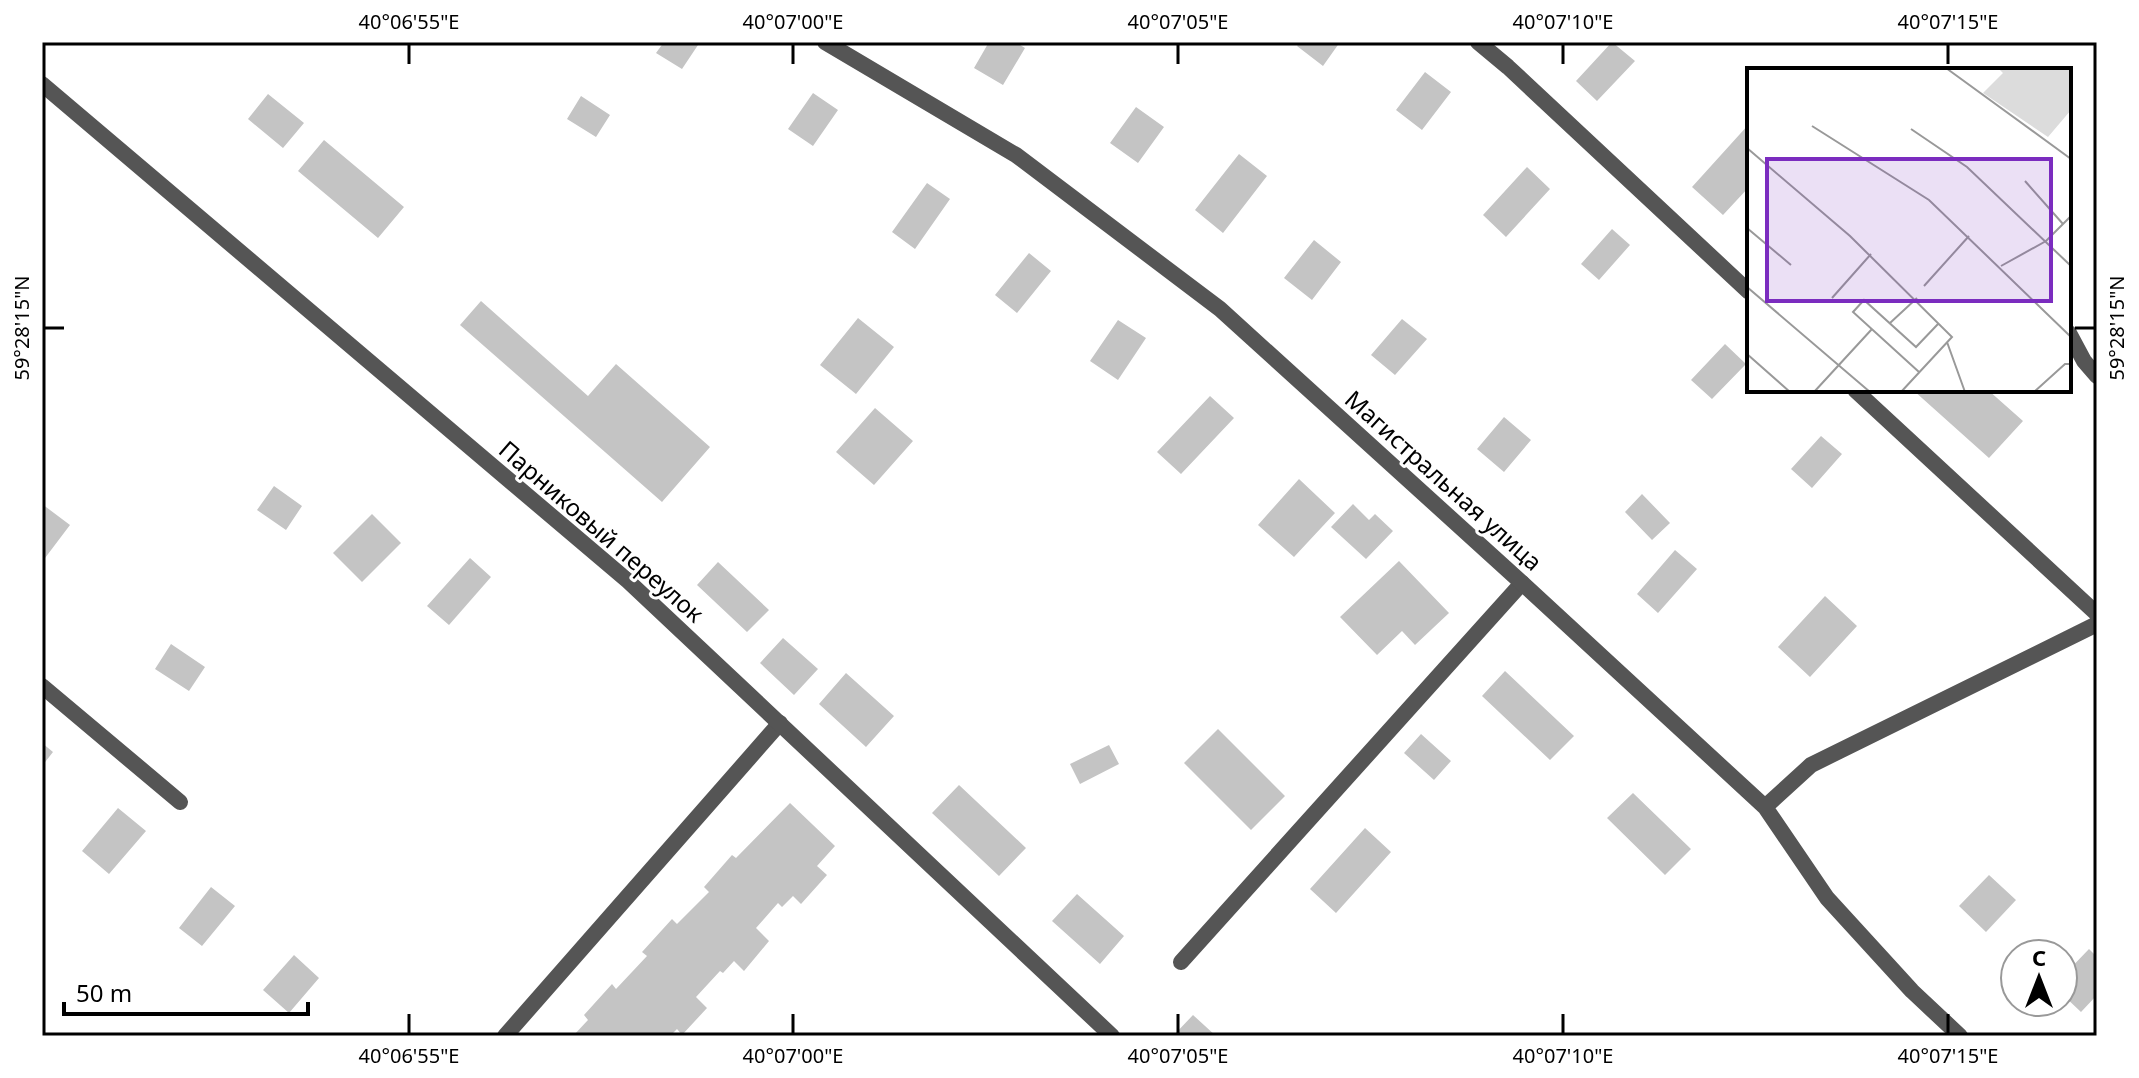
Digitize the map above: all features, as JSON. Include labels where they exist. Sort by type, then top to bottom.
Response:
[{"type":"street","name":"Магистральная улица","points":[[825,42],[1016,155],[1220,309],[1765,807],[1827,898],[1912,991],[1960,1036]]},
{"type":"street","points":[[1478,42],[1747,290]]},
{"type":"street","name":"Парниковый переулок","points":[[42,84],[628,581],[1112,1036]]},
{"type":"street","points":[[2071,337],[2084,361],[2097,376]]},
{"type":"street","points":[[1857,392],[2097,614]]},
{"type":"street","points":[[1181,962],[1522,583]]},
{"type":"street","points":[[1765,807],[1811,765],[2097,624]]},
{"type":"street","points":[[42,686],[180,802]]},
{"type":"street","points":[[505,1036],[780,723]]},
{"type":"building","points":[[664,42],[700,42],[682,69],[656,53]]},
{"type":"building","points":[[989,42],[1015,42],[1025,48],[1003,85],[974,68]]},
{"type":"building","points":[[1300,42],[1340,42],[1323,66],[1297,46]]},
{"type":"building","points":[[1612,42],[1635,61],[1597,101],[1576,81]]},
{"type":"building","points":[[1425,72],[1451,92],[1422,130],[1396,110]]},
{"type":"building","points":[[813,93],[838,110],[813,146],[788,129]]},
{"type":"building","points":[[268,94],[304,123],[283,148],[248,119]]},
{"type":"building","points":[[581,96],[610,115],[596,137],[567,119]]},
{"type":"building","points":[[1136,107],[1164,127],[1138,163],[1110,143]]},
{"type":"building","points":[[1747,126],[1747,189],[1723,215],[1692,187]]},
{"type":"building","points":[[324,140],[404,207],[378,238],[298,171]]},
{"type":"building","points":[[1239,154],[1267,176],[1223,233],[1195,210]]},
{"type":"building","points":[[1527,167],[1550,189],[1506,237],[1483,215]]},
{"type":"building","points":[[927,183],[950,199],[915,249],[892,232]]},
{"type":"building","points":[[1612,229],[1630,245],[1599,280],[1581,264]]},
{"type":"building","points":[[1314,240],[1341,262],[1312,300],[1284,278]]},
{"type":"building","points":[[1029,253],[1051,271],[1017,313],[995,295]]},
{"type":"building","points":[[481,301],[588,396],[616,364],[710,447],[662,502],[460,325]]},
{"type":"building","points":[[858,318],[894,347],[856,394],[820,365]]},
{"type":"building","points":[[1402,319],[1427,339],[1395,375],[1371,355]]},
{"type":"building","points":[[1118,320],[1146,338],[1118,380],[1090,361]]},
{"type":"building","points":[[1725,344],[1746,364],[1712,399],[1691,380]]},
{"type":"building","points":[[1915,392],[1990,392],[2023,421],[1989,458]]},
{"type":"building","points":[[1210,396],[1234,418],[1181,474],[1157,452]]},
{"type":"building","points":[[875,408],[913,441],[874,485],[836,452]]},
{"type":"building","points":[[1504,417],[1531,440],[1504,472],[1477,449]]},
{"type":"building","points":[[1821,436],[1842,454],[1812,488],[1791,469]]},
{"type":"building","points":[[1299,479],[1335,513],[1294,557],[1258,525]]},
{"type":"building","points":[[274,486],[302,506],[286,530],[257,510]]},
{"type":"building","points":[[1642,494],[1670,523],[1652,540],[1625,512]]},
{"type":"building","points":[[42,504],[70,525],[42,562]]},
{"type":"building","points":[[1353,504],[1369,520],[1375,514],[1393,531],[1366,559],[1331,527]]},
{"type":"building","points":[[372,514],[401,543],[362,582],[333,553]]},
{"type":"building","points":[[1675,550],[1697,569],[1658,613],[1637,594]]},
{"type":"building","points":[[470,558],[491,577],[449,625],[427,606]]},
{"type":"building","points":[[1399,561],[1449,613],[1415,645],[1402,631],[1377,655],[1340,617]]},
{"type":"building","points":[[718,562],[769,610],[747,632],[697,585]]},
{"type":"building","points":[[1825,596],[1857,626],[1810,677],[1778,647]]},
{"type":"building","points":[[783,638],[818,669],[794,695],[760,663]]},
{"type":"building","points":[[171,644],[205,667],[189,691],[155,669]]},
{"type":"building","points":[[1505,671],[1574,736],[1550,760],[1482,696]]},
{"type":"building","points":[[846,673],[894,716],[866,747],[819,704]]},
{"type":"building","points":[[1218,729],[1285,796],[1251,830],[1184,763]]},
{"type":"building","points":[[1421,734],[1451,761],[1434,780],[1404,753]]},
{"type":"building","points":[[42,743],[53,752],[42,766]]},
{"type":"building","points":[[1109,745],[1119,764],[1080,784],[1070,764]]},
{"type":"building","points":[[959,785],[1026,848],[999,876],[932,813]]},
{"type":"building","points":[[1633,793],[1691,849],[1665,875],[1607,818]]},
{"type":"building","points":[[790,803],[835,846],[817,866],[827,875],[801,904],[793,896],[782,907],[778,903],[756,928],[769,941],[744,971],[734,961],[723,973],[720,971],[696,997],[707,1008],[682,1035],[677,1029],[670,1036],[573,1036],[588,1020],[584,1015],[612,984],[616,989],[647,956],[642,952],[672,919],[677,924],[709,892],[704,887],[732,855],[736,858]]},
{"type":"building","points":[[118,808],[146,831],[109,874],[82,851]]},
{"type":"building","points":[[1365,828],[1391,852],[1336,913],[1310,889]]},
{"type":"building","points":[[1989,875],[2016,900],[1986,932],[1959,906]]},
{"type":"building","points":[[211,887],[235,906],[202,946],[179,928]]},
{"type":"building","points":[[1077,894],[1124,936],[1100,964],[1052,921]]},
{"type":"building","points":[[2089,949],[2097,957],[2097,995],[2081,1012],[2079,1010],[2079,959]]},
{"type":"building","points":[[294,955],[319,978],[289,1013],[263,990]]},
{"type":"building","points":[[1193,1015],[1216,1036],[1173,1036]]}]
